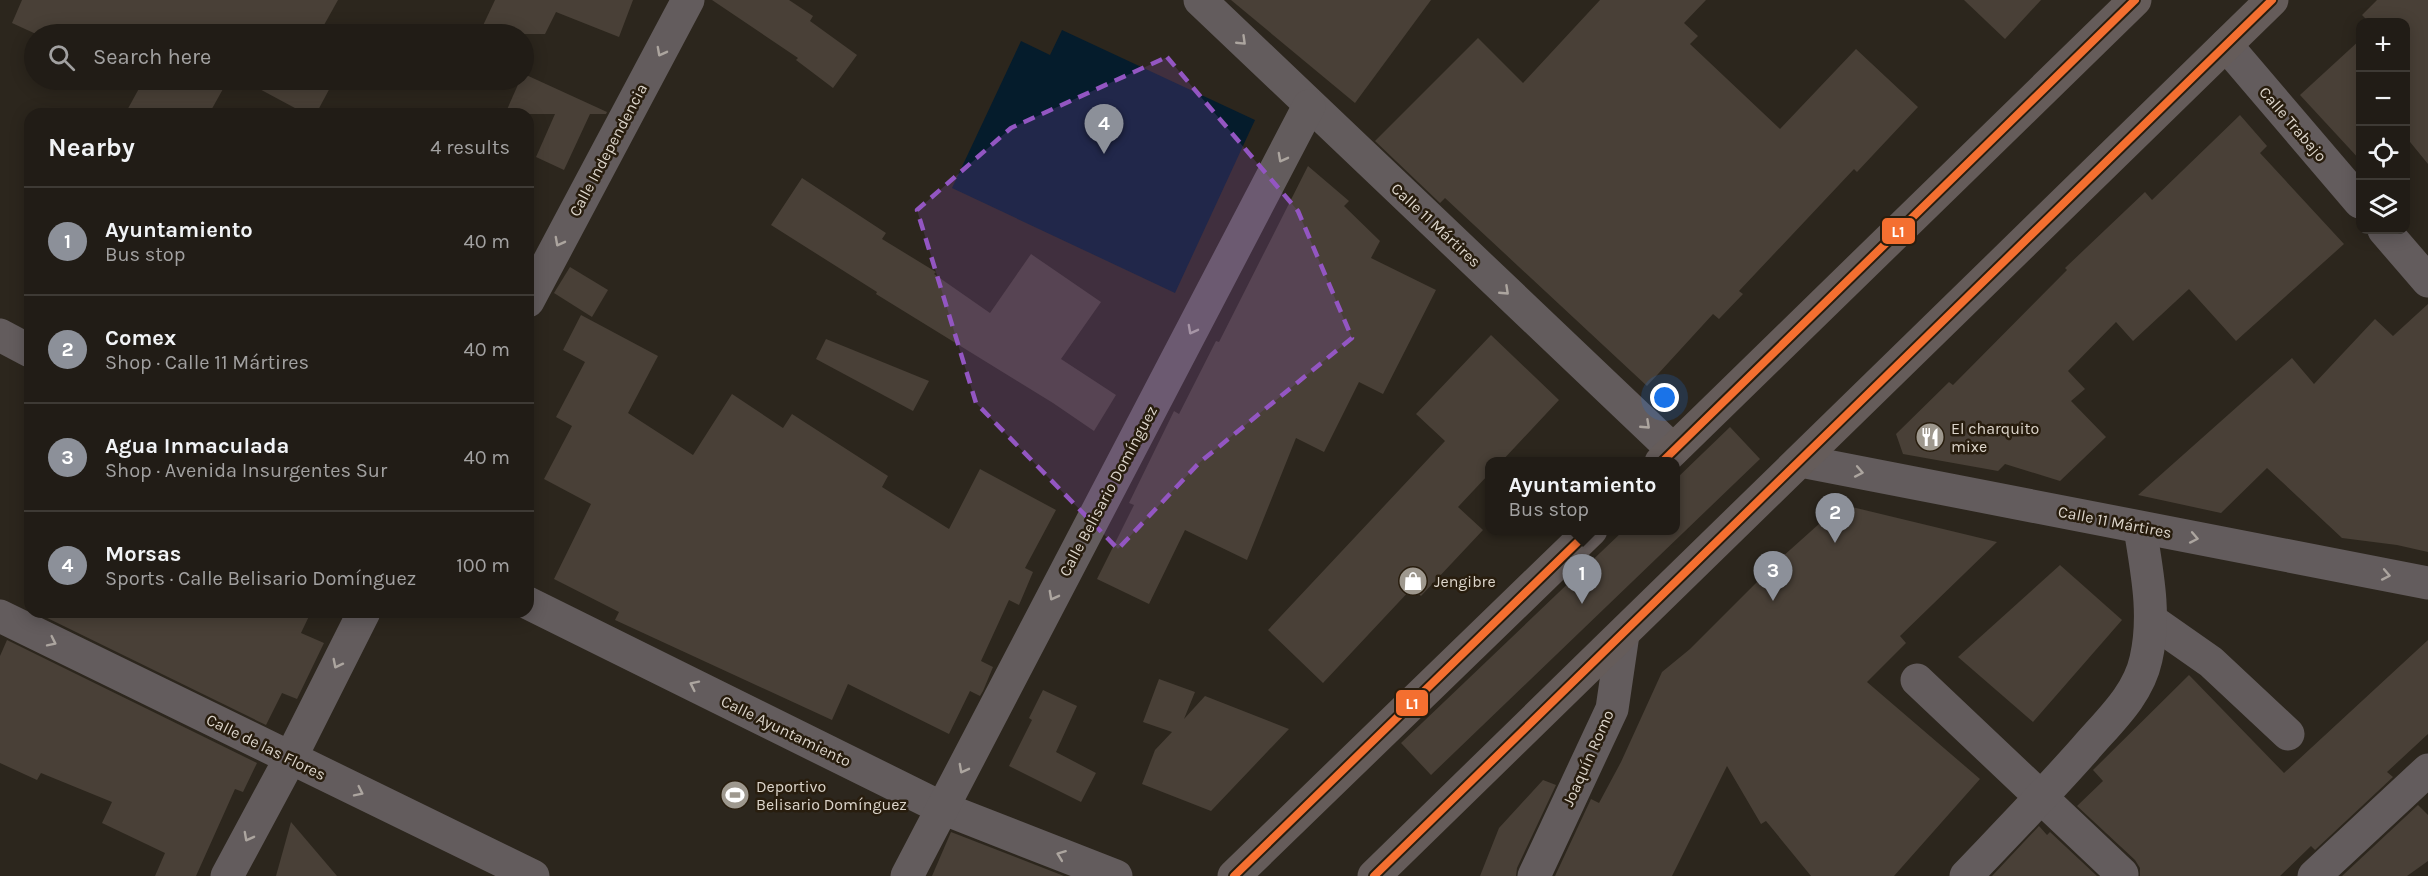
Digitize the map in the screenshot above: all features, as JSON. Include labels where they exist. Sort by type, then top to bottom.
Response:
[{"type":"main road","points":[[1667,456],[2134,0]]},
{"type":"main road","points":[[1374,876],[2272,0]]},
{"type":"main road","points":[[1234,876],[1587,535]]},
{"type":"street","name":"Calle Independencia","points":[[534,289],[688,0]]},
{"type":"street","name":"Calle 11 Mártires","points":[[1200,0],[1667,456]]},
{"type":"street","name":"Calle Trabajo","points":[[2226,45],[2356,196]]},
{"type":"street","name":"Calle Belisario Domínguez","points":[[907,876],[1309,106]]},
{"type":"street","points":[[2387,234],[2428,281]]},
{"type":"street","points":[[0,335],[24,348]]},
{"type":"street","name":"Calle 11 Mártires","points":[[1801,461],[2428,583]]},
{"type":"street","points":[[1966,876],[2043,797],[2129,699],[2145,661],[2151,620],[2150,589],[2140,528]]},
{"type":"street","name":"Calle Ayuntamiento","points":[[534,606],[942,808],[1116,876]]},
{"type":"street","name":"Calle de las Flores","points":[[0,616],[533,876]]},
{"type":"street","points":[[227,876],[290,759],[361,618]]},
{"type":"street","points":[[2151,620],[2211,662],[2288,734]]},
{"type":"street","name":"Joaquín Romo","points":[[1534,876],[1612,709],[1623,634]]},
{"type":"street","points":[[1917,680],[2122,874]]},
{"type":"street","points":[[2314,876],[2428,770]]},
{"type":"highlighted area","points":[[1167,57],[1298,211],[1352,338],[1199,463],[1118,549],[976,403],[917,210],[1011,128]]},
{"type":"water","points":[[1062,30],[1255,120],[1175,293],[952,188],[1021,41],[1050,55]]},
{"type":"building","points":[[22,0],[338,0],[325,24],[24,24],[24,28],[12,23]]},
{"type":"building","points":[[495,0],[633,0],[619,37],[556,12],[545,34],[534,34],[534,24],[484,24]]},
{"type":"building","points":[[712,0],[789,0],[813,16],[810,21],[857,55],[833,88],[796,60],[798,58]]},
{"type":"building","points":[[1231,0],[1431,0],[1355,103]]},
{"type":"building","points":[[1600,0],[1706,0],[1684,23],[1698,36],[1690,44],[1780,129],[1856,49],[1918,107],[1857,172],[1854,169],[1739,291],[1743,294],[1719,319],[1713,314],[1647,386],[1445,198],[1440,203],[1375,141],[1478,38],[1523,83]]},
{"type":"building","points":[[1964,0],[2041,0],[2005,39]]},
{"type":"building","points":[[2377,0],[2428,0],[2428,164],[2410,142],[2410,18],[2365,18],[2362,15]]},
{"type":"building","points":[[2356,44],[2356,156],[2300,95]]},
{"type":"building","points":[[534,79],[607,112],[606,114],[590,114],[564,170],[536,157],[555,114],[534,114],[534,108],[508,108],[516,90],[534,90]]},
{"type":"building","points":[[138,90],[222,90],[212,108],[128,108]]},
{"type":"building","points":[[262,90],[329,90],[319,108],[295,108]]},
{"type":"building","points":[[2240,115],[2267,146],[2260,153],[2344,244],[2236,341],[2189,289],[2133,341],[2116,322],[2068,371],[2085,389],[2071,401],[2106,437],[2060,481],[2005,464],[1998,471],[1903,454],[1896,434],[1949,382],[1953,385],[2067,270],[2065,268],[2145,192],[2152,200]]},
{"type":"building","points":[[1308,166],[1349,201],[1344,206],[1380,241],[1371,258],[1436,290],[1383,394],[1359,382],[1324,452],[1296,438],[1247,560],[1185,530],[1149,604],[1097,579],[1134,505],[1129,503],[1174,411],[1179,414],[1216,341],[1219,342]]},
{"type":"building","points":[[802,178],[886,233],[882,239],[936,272],[934,274],[990,313],[1031,254],[1101,302],[1061,359],[1116,395],[1094,431],[771,225]]},
{"type":"building","points":[[570,267],[608,290],[592,317],[554,293]]},
{"type":"building","points":[[2428,304],[2428,552],[2397,545],[2342,538],[2267,468],[2221,513],[2138,495],[2292,358],[2314,384],[2375,319],[2393,336]]},
{"type":"building","points":[[581,315],[658,356],[628,413],[693,455],[732,394],[783,428],[792,414],[888,476],[882,487],[949,529],[980,469],[1056,510],[1025,568],[1033,572],[1019,605],[1009,600],[981,661],[993,667],[983,691],[980,696],[970,691],[949,734],[848,684],[832,720],[615,620],[619,612],[554,579],[591,504],[544,479],[572,426],[556,417],[585,362],[563,350]]},
{"type":"building","points":[[1491,335],[1559,400],[1506,457],[1485,457],[1485,478],[1458,507],[1483,530],[1421,596],[1412,588],[1323,683],[1268,630],[1445,441],[1416,414]]},
{"type":"building","points":[[826,339],[929,381],[913,411],[816,359]]},
{"type":"building","points":[[1730,427],[1760,459],[1431,775],[1401,743],[1619,535],[1680,535],[1680,475]]},
{"type":"building","points":[[1852,507],[1997,542],[1900,636],[1906,643],[1867,682],[1980,779],[1894,876],[1811,876],[1766,821],[1761,824],[1727,766],[1672,876],[1555,876],[1591,799],[1599,803],[1621,762],[1662,672],[1690,649],[1781,558],[1829,515]]},
{"type":"building","points":[[2060,565],[2122,620],[2033,722],[1958,657]]},
{"type":"building","points":[[47,618],[308,618],[301,633],[324,643],[297,699],[282,693],[266,725]]},
{"type":"building","points":[[7,640],[257,763],[243,792],[235,789],[196,876],[155,876],[165,853],[102,823],[112,802],[41,773],[37,780],[0,763],[0,656]]},
{"type":"building","points":[[2428,640],[2428,734],[2387,772],[2393,777],[2315,850],[2311,846],[2280,876],[2140,876],[2140,868],[2135,860],[2077,806],[2103,781],[2093,770],[2189,675],[2284,773]]},
{"type":"building","points":[[1159,679],[1195,692],[1184,719],[1205,696],[1289,729],[1211,811],[1142,784],[1155,750],[1172,732],[1143,722]]},
{"type":"building","points":[[1043,690],[1077,706],[1056,752],[1096,773],[1081,802],[1009,766],[1032,720],[1029,718]]},
{"type":"building","points":[[1543,780],[1556,785],[1517,868],[1516,876],[1480,876],[1499,828]]},
{"type":"building","points":[[2418,805],[2428,815],[2428,861],[2407,876],[2342,876]]},
{"type":"building","points":[[291,822],[337,876],[276,876]]},
{"type":"building","points":[[2039,826],[2047,835],[2050,832],[2097,876],[1992,876]]},
{"type":"building","points":[[951,832],[1064,876],[932,876]]},
{"type":"transit line","name":"L1","points":[[1667,457],[2135,0]]},
{"type":"transit line","name":"L1","points":[[1374,876],[2272,0]]},
{"type":"transit line","name":"L1","points":[[1234,876],[1585,535]]},
{"type":"place","name":"Morsas","points":[[1104,154]]},
{"type":"place","name":"El charquito mixe","points":[[1930,437]]},
{"type":"place","name":"Comex","points":[[1835,543]]},
{"type":"place","name":"Jengibre","points":[[1413,581]]},
{"type":"place","name":"Agua Inmaculada","points":[[1773,601]]},
{"type":"place","name":"Ayuntamiento","points":[[1582,604]]},
{"type":"place","name":"Deportivo Belisario Domínguez","points":[[735,795]]}]
